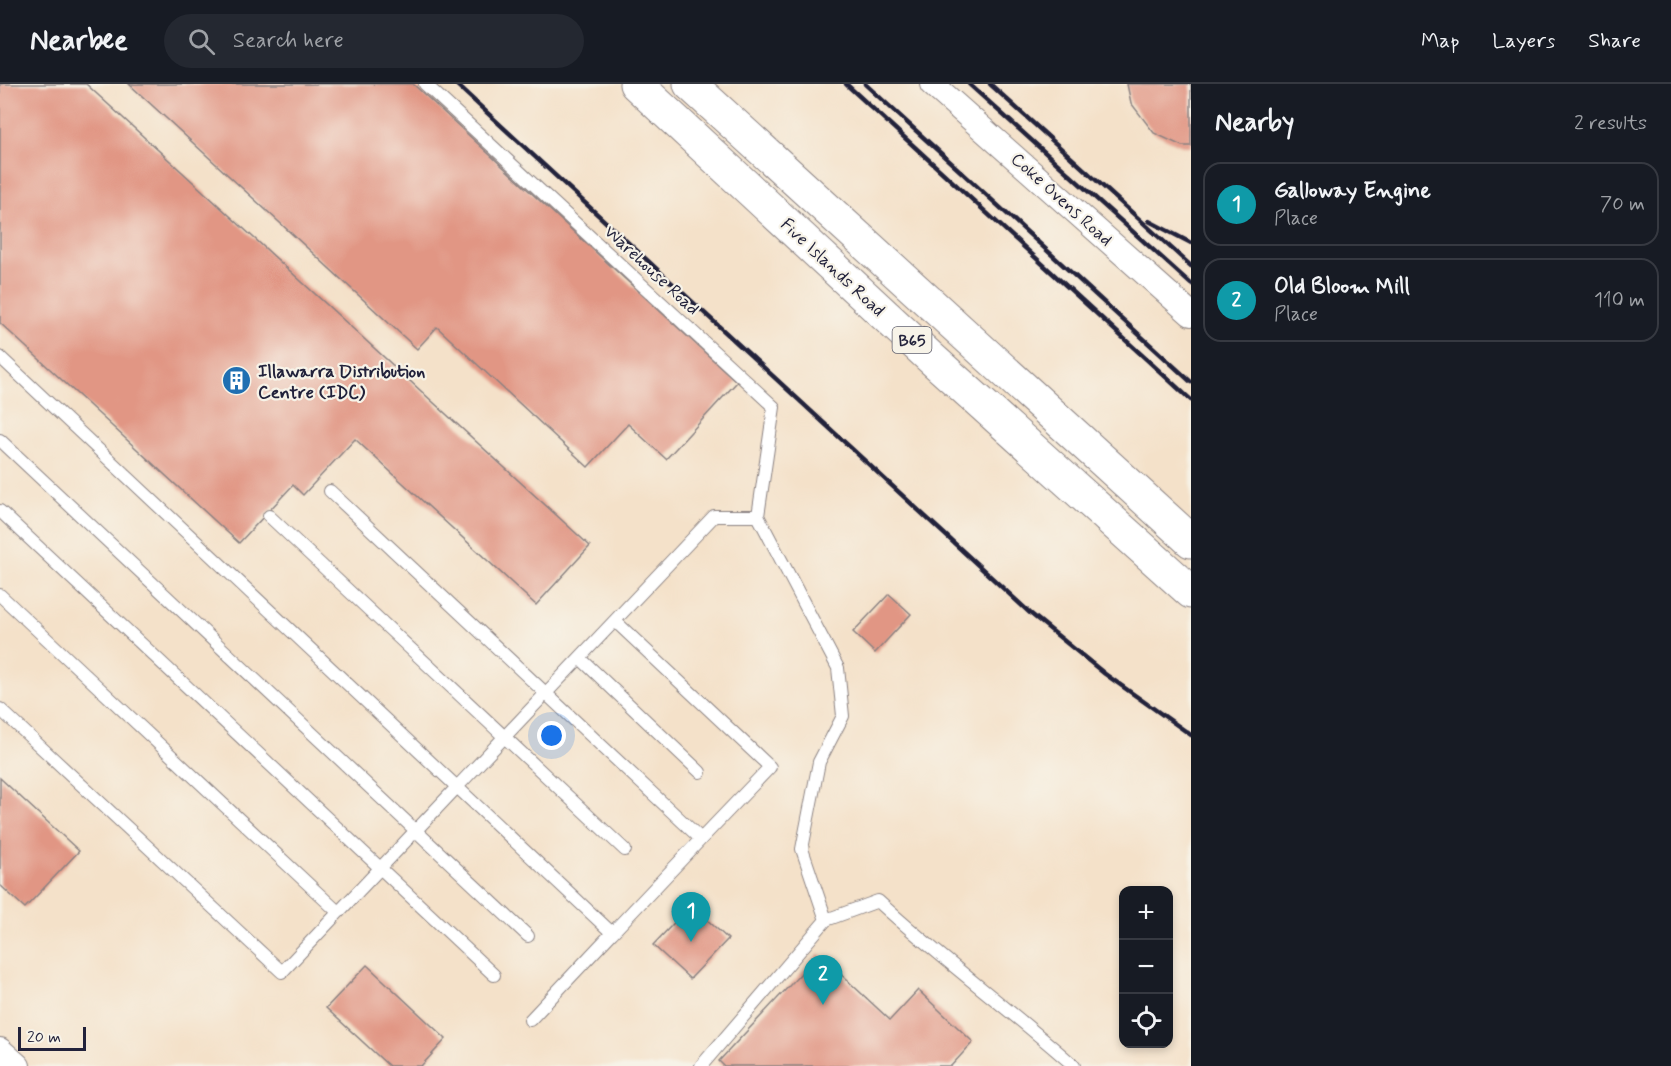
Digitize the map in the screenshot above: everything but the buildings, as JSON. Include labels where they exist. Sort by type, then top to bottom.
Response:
[{"type":"main road","name":"Five Islands Road","points":[[636,84],[931,358],[1191,592]]},
{"type":"main road","name":"B65","points":[[690,84],[1191,541]]},
{"type":"street","name":"Coke Ovens Road","points":[[932,84],[1191,314]]},
{"type":"street","points":[[0,1050],[18,1066]]},
{"type":"lane","name":"Warehouse Road","points":[[425,84],[774,406],[758,516]]},
{"type":"lane","points":[[0,357],[612,933]]},
{"type":"lane","points":[[0,440],[528,936]]},
{"type":"lane","points":[[330,491],[701,839]]},
{"type":"lane","points":[[0,511],[494,975]]},
{"type":"lane","points":[[269,516],[625,850]]},
{"type":"lane","points":[[0,709],[282,972],[714,516],[758,516],[838,668],[843,716],[819,762],[802,849],[826,920]]},
{"type":"lane","points":[[0,595],[338,912]]},
{"type":"lane","points":[[530,1020],[770,767],[615,621]]},
{"type":"lane","points":[[580,658],[700,772]]},
{"type":"lane","points":[[701,1066],[826,920],[878,901],[927,946],[1030,1027],[1074,1066]]},
{"type":"railway","points":[[456,84],[1030,613],[1105,674],[1191,735]]},
{"type":"railway","points":[[846,84],[1191,400]]},
{"type":"railway","points":[[865,84],[1191,382]]},
{"type":"railway","points":[[969,84],[1191,284]]},
{"type":"railway","points":[[990,84],[1191,266]]},
{"type":"railway","points":[[1149,221],[1191,243]]},
{"type":"place","name":"Illawarra Distribution Centre (IDC)","points":[[237,381]]},
{"type":"place","name":"Galloway Engine","points":[[691,942]]},
{"type":"place","name":"Old Bloom Mill","points":[[823,1005]]}]
